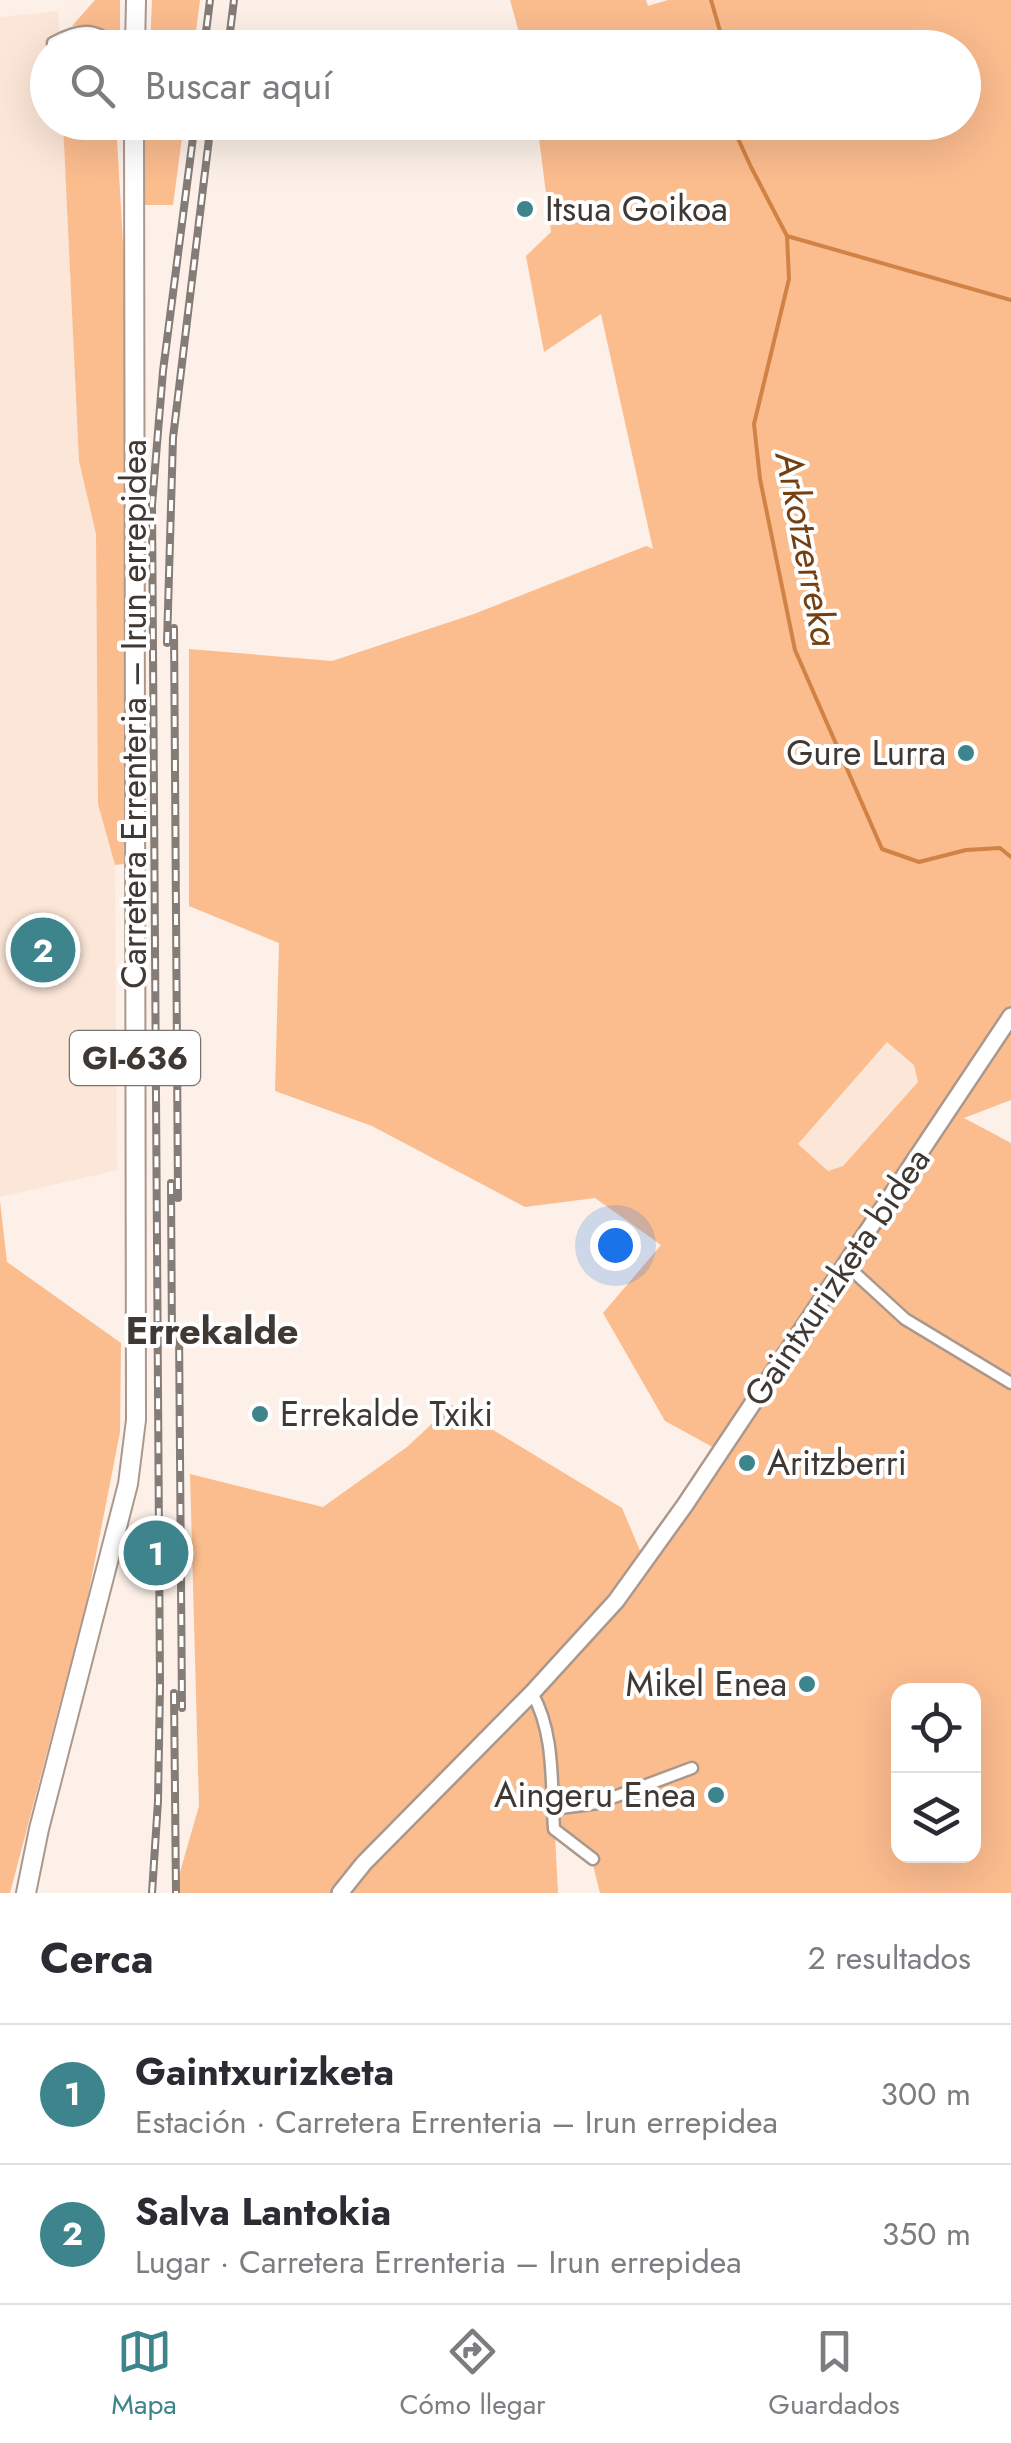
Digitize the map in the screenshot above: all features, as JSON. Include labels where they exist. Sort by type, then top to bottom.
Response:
[{"type":"main road","points":[[136,30],[137,3]]},
{"type":"main road","name":"Carretera Errenteria – Irun errepidea","points":[[26,1893],[128,1484],[136,1420],[134,140]]},
{"type":"main road","name":"Gaintxurizketa bidea","points":[[340,1893],[364,1862],[584,1638],[647,1560],[1011,1016]]},
{"type":"street","points":[[844,1264],[905,1319],[1011,1383]]},
{"type":"street","points":[[532,1693],[548,1733],[554,1828],[593,1859]]},
{"type":"street","points":[[553,1809],[598,1803],[692,1768]]},
{"type":"shaded area","points":[[95,0],[120,0],[120,30],[72,26]]},
{"type":"shaded area","points":[[152,0],[200,0],[196,30],[151,30]]},
{"type":"shaded area","points":[[510,0],[646,0],[648,6],[668,0],[1011,0],[1011,1100],[964,1118],[1011,1143],[1011,1893],[600,1893],[593,1865],[555,1835],[558,1893],[174,1893],[199,1806],[190,1474],[323,1507],[407,1447],[452,1405],[622,1508],[644,1560],[729,1456],[665,1421],[603,1313],[661,1245],[595,1198],[525,1207],[372,1126],[275,1091],[279,943],[189,906],[189,649],[332,661],[474,614],[646,546],[653,549],[601,314],[544,352],[526,256],[551,232],[539,140],[981,140],[981,30],[518,30]],"holes":[[[887,1042],[914,1065],[918,1082],[843,1166],[828,1171],[798,1144]]]},
{"type":"shaded area","points":[[58,11],[59,30],[30,30],[30,140],[64,140],[79,461],[96,534],[98,804],[115,865],[117,1170],[0,1197],[0,17]]},
{"type":"shaded area","points":[[64,140],[117,140],[127,310],[124,864],[115,865],[98,804],[96,534],[79,461]]},
{"type":"shaded area","points":[[145,140],[182,140],[173,205],[142,205]]},
{"type":"shaded area","points":[[887,1041],[914,1065],[918,1082],[843,1166],[828,1171],[798,1144]]},
{"type":"shaded area","points":[[0,1201],[7,1262],[121,1343],[120,1432],[87,1601],[10,1893],[0,1893]]},
{"type":"waterway","name":"Arkotzerreka","points":[[711,0],[720,30]]},
{"type":"waterway","name":"Arkotzerreka","points":[[739,140],[787,236],[789,279],[754,424],[760,479],[795,650],[882,849],[919,862],[966,850],[1000,848],[1011,857]]},
{"type":"waterway","points":[[787,236],[1011,300]]},
{"type":"railway","points":[[206,30],[210,0]]},
{"type":"railway","points":[[230,30],[234,0]]},
{"type":"railway","points":[[152,1893],[160,1686],[152,505],[163,371],[193,140]]},
{"type":"railway","points":[[167,643],[173,438],[209,140]]},
{"type":"railway","points":[[174,628],[178,1198]]},
{"type":"railway","points":[[171,1183],[172,1343]]},
{"type":"railway","points":[[179,1328],[182,1708]]},
{"type":"railway","points":[[174,1693],[176,1893]]},
{"type":"place","name":"Itsua Goikoa","points":[[525,209]]},
{"type":"place","name":"Gure Lurra","points":[[966,753]]},
{"type":"place","name":"Salva Lantokia","points":[[43,950]]},
{"type":"place","name":"Errekalde Txiki","points":[[260,1414]]},
{"type":"place","name":"Aritzberri","points":[[747,1463]]},
{"type":"place","name":"Gaintxurizketa","points":[[156,1553]]},
{"type":"place","name":"Mikel Enea","points":[[807,1684]]},
{"type":"place","name":"Aingeru Enea","points":[[716,1795]]},
{"type":"district","name":"Errekalde","points":[[212,1331]]}]
